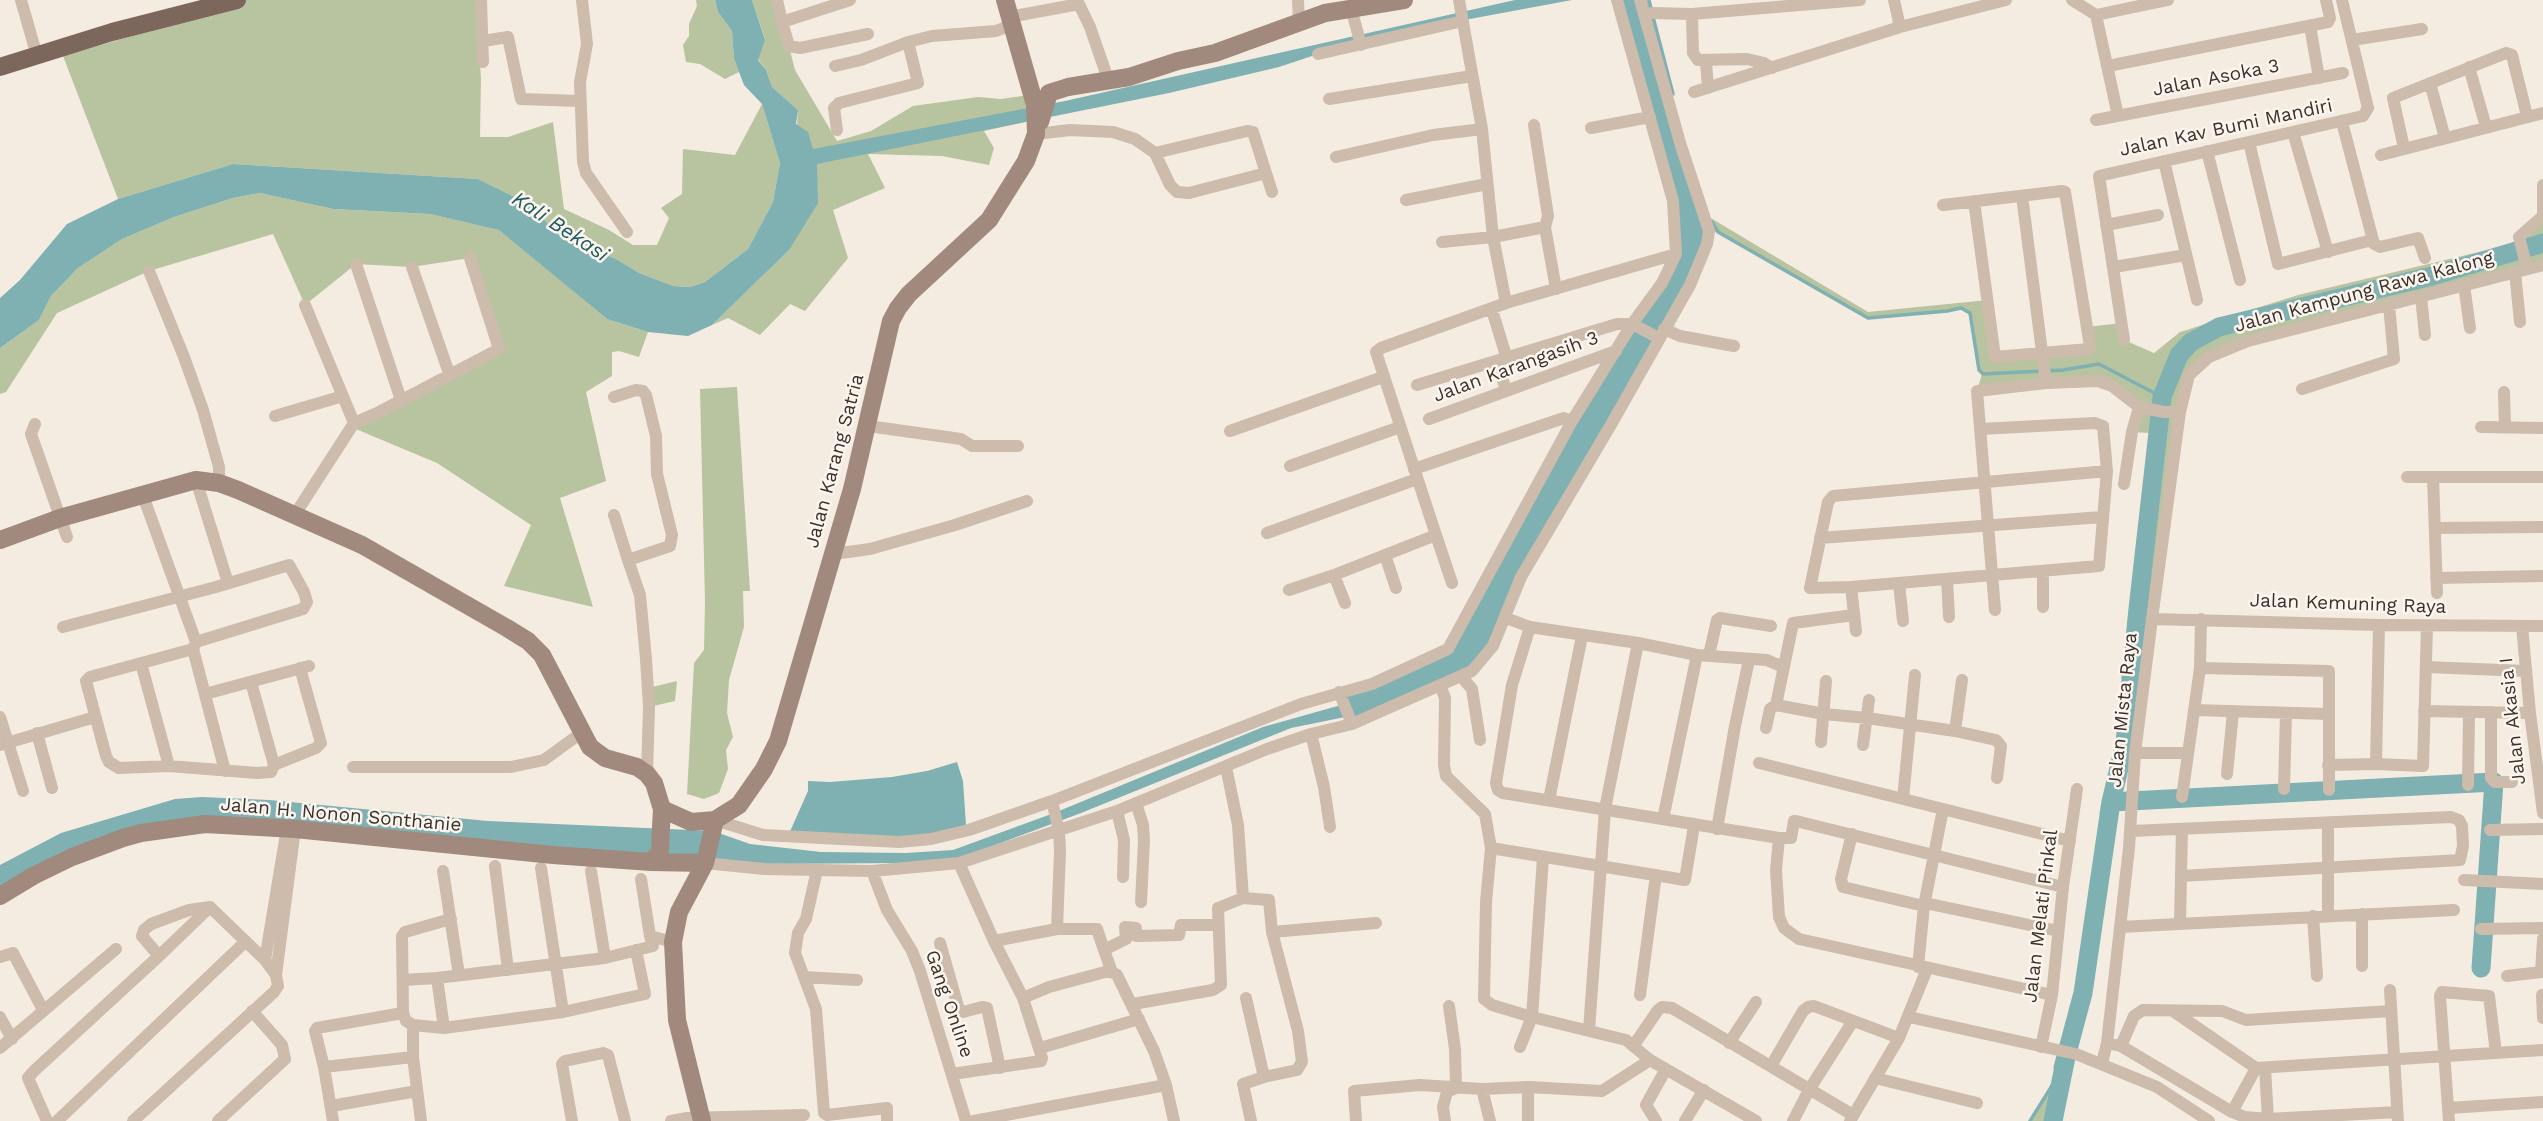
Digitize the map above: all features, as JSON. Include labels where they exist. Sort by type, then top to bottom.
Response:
[{"type":"main road","points":[[0,67],[124,29],[237,0]]},
{"type":"street","points":[[21,0],[37,55]]},
{"type":"street","points":[[481,0],[483,62]]},
{"type":"street","points":[[582,0],[587,44],[580,82],[585,170],[627,232]]},
{"type":"street","points":[[777,0],[789,47],[800,48],[868,34]]},
{"type":"street","points":[[782,22],[850,0]]},
{"type":"street","points":[[1298,0],[1299,21]]},
{"type":"street","points":[[1266,173],[1189,193],[1177,192],[1170,185],[1156,153],[1135,139],[1113,132],[1070,130],[1036,134],[1049,93],[1068,87],[1109,82],[1215,53],[1339,7],[1404,0]]},
{"type":"street","points":[[1459,0],[1482,129],[1493,237],[1506,303]]},
{"type":"street","points":[[662,818],[691,822],[715,820],[763,835],[899,842],[931,839],[975,829],[1053,805],[1256,721],[1339,692],[1372,684],[1448,649],[1572,421],[1632,324],[1662,283],[1676,254],[1673,201],[1617,0]]},
{"type":"street","points":[[705,863],[764,869],[873,871],[959,863],[1117,811],[1311,734],[1352,724],[1472,671],[1493,646],[1521,576],[1612,423],[1700,264],[1709,231],[1681,146],[1640,0]]},
{"type":"street","points":[[1652,13],[1692,13],[1860,0]]},
{"type":"street","points":[[1894,0],[1900,27]]},
{"type":"street","points":[[1694,92],[1900,27],[2006,0]]},
{"type":"street","points":[[2072,0],[2096,15],[2119,116]]},
{"type":"street","points":[[2096,15],[2127,4],[2168,0]]},
{"type":"street","points":[[2108,66],[2330,21],[2326,0]]},
{"type":"street","name":"Jalan Kav Bumi Mandiri","points":[[2124,340],[2099,176],[2363,116],[2368,108],[2342,0]]},
{"type":"street","points":[[835,66],[932,36],[996,31],[1008,14],[1078,2],[1090,27],[1109,82]]},
{"type":"street","points":[[1339,7],[1361,45]]},
{"type":"street","points":[[1692,13],[1693,53],[1698,60],[1706,62],[1747,59],[1764,62],[1772,68]]},
{"type":"street","name":"Jalan Karang Satria","points":[[715,820],[739,805],[765,769],[778,741],[833,554],[868,426],[888,334],[898,308],[909,294],[989,220],[1026,161],[1036,134],[1031,87],[1008,14]]},
{"type":"street","points":[[1318,54],[1462,21]]},
{"type":"street","points":[[2310,26],[2319,78]]},
{"type":"street","points":[[2352,40],[2422,29]]},
{"type":"street","points":[[483,41],[509,38],[521,99],[580,101]]},
{"type":"street","points":[[837,130],[834,108],[839,103],[918,83],[908,42]]},
{"type":"street","points":[[2404,148],[2393,98],[2469,67],[2511,54],[2527,116]]},
{"type":"street","points":[[1706,62],[1708,88]]},
{"type":"street","points":[[2469,67],[2486,127]]},
{"type":"street","name":"Jalan Asoka 3","points":[[2096,120],[2343,73]]},
{"type":"street","points":[[1329,99],[1472,76]]},
{"type":"street","points":[[1031,87],[1109,82]]},
{"type":"street","points":[[2430,83],[2445,138]]},
{"type":"street","points":[[2381,155],[2543,113]]},
{"type":"street","points":[[1591,128],[1650,117]]},
{"type":"street","points":[[2342,122],[2372,240],[2380,247],[2418,238],[2425,258]]},
{"type":"street","points":[[1534,125],[1548,216],[1545,227],[1556,289]]},
{"type":"street","points":[[1336,157],[1433,135],[1482,129]]},
{"type":"street","points":[[1156,153],[1247,131],[1256,135],[1272,192]]},
{"type":"street","points":[[2293,132],[2328,252]]},
{"type":"street","points":[[2249,142],[2278,264],[2372,240]]},
{"type":"street","points":[[2207,151],[2240,280]]},
{"type":"street","points":[[2164,161],[2197,300]]},
{"type":"street","points":[[1406,200],[1487,184]]},
{"type":"street","points":[[2519,322],[2522,265],[2519,237],[2543,216],[2543,185]]},
{"type":"street","points":[[1943,205],[2062,191],[2066,194],[2090,346],[1977,391],[1995,610]]},
{"type":"street","points":[[2022,196],[2044,366]]},
{"type":"street","points":[[1975,201],[1995,357],[2044,366],[2098,381],[2112,386],[2143,408],[2180,412]]},
{"type":"street","points":[[2106,225],[2158,215]]},
{"type":"street","points":[[1442,242],[1493,237],[1545,227]]},
{"type":"street","points":[[1452,583],[1376,352],[1506,303],[1676,254]]},
{"type":"street","points":[[2114,267],[2186,255]]},
{"type":"street","points":[[294,516],[354,423],[499,349],[470,258]]},
{"type":"street","points":[[356,264],[401,400]]},
{"type":"street","name":"Jalan Kampung Rawa Kalong","points":[[2197,365],[2209,356],[2248,341],[2389,309],[2522,265],[2543,265]]},
{"type":"street","points":[[412,267],[449,373]]},
{"type":"street","points":[[149,271],[203,410],[219,467],[219,483]]},
{"type":"street","points":[[2464,285],[2470,328]]},
{"type":"street","points":[[2421,297],[2425,335]]},
{"type":"street","points":[[305,305],[354,423]]},
{"type":"street","points":[[2253,346],[2389,309],[2394,355],[2391,361],[2302,389]]},
{"type":"street","points":[[1492,310],[1506,390]]},
{"type":"street","points":[[1417,385],[1617,324],[1632,324],[1662,334],[1734,346]]},
{"type":"street","name":"Jalan Karangasih 3","points":[[1429,419],[1616,352]]},
{"type":"street","name":"Jalan Mista Raya","points":[[2102,1063],[2107,1043],[2131,831],[2135,753],[2180,412],[2189,375],[2197,365]]},
{"type":"street","points":[[1230,431],[1384,377]]},
{"type":"street","points":[[614,397],[636,390],[643,391],[646,395],[656,436],[656,474],[671,535],[670,546],[628,560]]},
{"type":"street","points":[[2504,392],[2505,427]]},
{"type":"street","points":[[275,416],[343,396]]},
{"type":"street","points":[[2124,484],[2132,432],[2143,408]]},
{"type":"street","points":[[1267,533],[1559,419],[1572,421]]},
{"type":"street","points":[[1980,429],[2099,423],[2104,429],[2107,471],[2099,566],[1810,588],[1828,502],[1833,496],[2107,471]]},
{"type":"street","points":[[35,424],[31,434],[67,537]]},
{"type":"street","points":[[868,426],[961,439],[972,446],[1018,446]]},
{"type":"street","points":[[1290,466],[1400,427]]},
{"type":"street","points":[[2481,427],[2543,428]]},
{"type":"street","points":[[2407,477],[2543,477]]},
{"type":"street","points":[[2433,477],[2437,593]]},
{"type":"street","points":[[196,480],[228,583]]},
{"type":"street","points":[[0,540],[60,518],[196,480],[219,483],[362,545],[528,641],[542,655],[557,680],[581,733],[596,753],[637,767],[654,783],[662,818],[655,857]]},
{"type":"street","points":[[142,493],[194,646],[225,771]]},
{"type":"street","points":[[833,554],[870,549],[1027,501]]},
{"type":"street","points":[[614,515],[640,595],[648,688],[647,774]]},
{"type":"street","points":[[1820,538],[2102,517]]},
{"type":"street","points":[[2435,528],[2543,527]]},
{"type":"street","points":[[1289,590],[1436,535]]},
{"type":"street","points":[[1385,555],[1396,588]]},
{"type":"street","points":[[63,626],[179,597],[289,565],[307,602],[303,610],[90,677],[86,681],[109,762],[119,768],[169,766],[271,772],[274,765],[251,681]]},
{"type":"street","points":[[2043,571],[2043,607]]},
{"type":"street","points":[[1334,575],[1345,603]]},
{"type":"street","points":[[2436,578],[2543,576]]},
{"type":"street","points":[[1947,579],[1949,617]]},
{"type":"street","points":[[1899,583],[1903,621]]},
{"type":"street","points":[[1850,587],[1856,631]]},
{"type":"street","points":[[1776,705],[1793,623],[1854,615]]},
{"type":"street","points":[[1506,618],[1530,627],[1703,655],[1767,660],[1783,667]]},
{"type":"street","points":[[1663,819],[1703,655],[1717,620],[1720,618],[1771,626]]},
{"type":"street","name":"Jalan Kemuning Raya","points":[[2152,619],[2543,626]]},
{"type":"street","points":[[2182,797],[2186,753],[2200,668],[2201,619]]},
{"type":"street","points":[[2376,764],[2379,625]]},
{"type":"street","points":[[2328,765],[2423,766],[2427,626]]},
{"type":"street","name":"Jalan Akasia I","points":[[2522,626],[2543,813]]},
{"type":"street","points":[[1530,627],[1512,685],[1496,783],[1498,790],[1503,793],[1779,838],[1791,838],[1794,821],[2063,887]]},
{"type":"street","points":[[1549,800],[1582,636]]},
{"type":"street","points":[[1590,1030],[1605,809],[1638,643]]},
{"type":"street","points":[[1717,829],[1749,660]]},
{"type":"street","points":[[141,663],[169,766]]},
{"type":"street","points":[[205,694],[304,667],[321,743],[316,748],[274,765]]},
{"type":"street","points":[[2426,667],[2526,671]]},
{"type":"street","points":[[2200,668],[2329,671],[2329,790]]},
{"type":"street","points":[[1903,799],[1915,675]]},
{"type":"street","points":[[1461,676],[1472,689],[1480,740]]},
{"type":"street","points":[[1955,731],[1962,680]]},
{"type":"street","points":[[1821,742],[1826,681]]},
{"type":"street","points":[[1440,685],[1445,698],[1446,776],[1485,814],[1491,848],[1486,902],[1484,999],[1492,1005],[1590,1030],[1634,1045],[1650,1060],[1704,1090],[1739,1117],[1756,1121]]},
{"type":"street","points":[[1339,692],[1352,724]]},
{"type":"street","points":[[1863,745],[1869,700]]},
{"type":"street","points":[[1766,728],[1770,709],[1776,705],[1955,731],[1998,741],[2001,747],[1997,778]]},
{"type":"street","points":[[2194,710],[2328,714]]},
{"type":"street","points":[[2424,711],[2530,713]]},
{"type":"street","points":[[2227,774],[2233,712]]},
{"type":"street","points":[[2468,785],[2469,712]]},
{"type":"street","points":[[2491,712],[2491,778],[2495,782],[2512,782]]},
{"type":"street","points":[[2284,789],[2286,713]]},
{"type":"street","points":[[0,717],[4,744],[23,791]]},
{"type":"street","points":[[4,744],[95,717]]},
{"type":"street","points":[[37,733],[52,788]]},
{"type":"street","points":[[353,767],[511,767],[544,760],[581,733]]},
{"type":"street","points":[[1311,734],[1331,827]]},
{"type":"street","points":[[2135,753],[2186,753]]},
{"type":"street","points":[[1759,763],[2070,841]]},
{"type":"street","points":[[1226,766],[1238,825],[1243,898]]},
{"type":"street","name":"Jalan Melati Pinkal","points":[[2047,1048],[2063,887],[2077,789]]},
{"type":"street","points":[[1136,803],[1143,825],[1144,841],[1141,902]]},
{"type":"street","points":[[1053,805],[1059,831],[1057,929]]},
{"type":"street","points":[[1634,1045],[1658,1010],[1672,1008],[1772,1066],[1851,1118],[1909,1017],[1923,968],[1925,904],[1942,809]]},
{"type":"street","points":[[1117,811],[1124,840],[1123,877]]},
{"type":"street","points":[[2131,831],[2451,817],[2459,820],[2462,826],[2463,846],[2460,860],[2181,876]]},
{"type":"street","points":[[701,1120],[677,1020],[673,942],[679,912],[705,863],[715,820]]},
{"type":"street","name":"Jalan H. Nonon Sonthanie","points":[[0,896],[72,857],[141,833],[205,824],[291,828],[465,848],[655,857],[705,863]]},
{"type":"street","points":[[2328,824],[2328,915]]},
{"type":"street","points":[[1491,848],[1685,880],[1694,826]]},
{"type":"street","points":[[265,960],[282,886],[291,828]]},
{"type":"street","points":[[2179,924],[2182,829]]},
{"type":"street","points":[[2490,830],[2543,829]]},
{"type":"street","points":[[1852,834],[1842,879],[1843,887],[2058,931]]},
{"type":"street","points":[[1779,838],[1776,870],[1779,917],[1790,934],[1798,939],[2052,995]]},
{"type":"street","points":[[1520,1047],[1532,1017],[1543,858]]},
{"type":"street","points":[[952,1074],[1041,1060],[1040,1048],[1023,998],[959,863]]},
{"type":"street","points":[[495,866],[508,970]]},
{"type":"street","points":[[541,868],[563,1012]]},
{"type":"street","points":[[817,870],[806,919],[796,941],[796,953],[816,1009],[824,1113],[827,1115],[887,1108],[887,1121]]},
{"type":"street","points":[[443,871],[459,975]]},
{"type":"street","points":[[591,871],[605,958]]},
{"type":"street","name":"Gang Online","points":[[873,871],[891,919],[905,939],[920,971],[966,1121]]},
{"type":"street","points":[[1640,995],[1656,875]]},
{"type":"street","points":[[403,980],[555,965],[605,958],[653,946],[642,879]]},
{"type":"street","points":[[2464,880],[2543,884]]},
{"type":"street","points":[[133,1121],[278,986],[276,975],[282,886]]},
{"type":"street","points":[[1133,1004],[1217,988],[1222,981],[1218,908],[1243,898],[1269,900],[1272,933],[1298,1031],[1302,1062],[1297,1070],[1243,1084],[1251,1121]]},
{"type":"street","points":[[210,907],[265,960],[276,975]]},
{"type":"street","points":[[159,956],[142,936],[144,930],[151,924],[210,907]]},
{"type":"street","points":[[47,1121],[28,1079],[210,907]]},
{"type":"street","points":[[2120,927],[2454,910]]},
{"type":"street","points":[[2362,914],[2362,966]]},
{"type":"street","points":[[2313,916],[2317,976]]},
{"type":"street","points":[[451,919],[403,934],[403,1013],[406,1021],[413,1025],[444,1028],[563,1012],[645,994],[636,950]]},
{"type":"street","points":[[1272,933],[1376,923]]},
{"type":"street","points":[[1104,950],[1126,939],[1125,927],[1136,928],[1136,936],[1179,935],[1181,925],[1218,925]]},
{"type":"street","points":[[2481,929],[2543,928]]},
{"type":"street","points":[[994,941],[1057,929],[1097,929],[1112,972],[1120,979],[1133,1004],[1166,1085],[1174,1121]]},
{"type":"street","points":[[650,936],[673,942]]},
{"type":"street","points":[[2507,976],[2541,972],[2543,939]]},
{"type":"street","points":[[57,1121],[246,942]]},
{"type":"street","points":[[940,943],[959,1010],[963,1012],[987,1008],[1000,1068]]},
{"type":"street","points":[[0,1048],[116,949]]},
{"type":"street","points":[[0,957],[13,953],[43,1010]]},
{"type":"street","points":[[1023,998],[1063,983],[1112,972]]},
{"type":"street","points":[[804,976],[857,980]]},
{"type":"street","points":[[437,978],[444,1028]]},
{"type":"street","points":[[2107,1043],[2121,1046],[2231,1112],[2245,1117],[2268,1119],[2397,1116],[2390,990]]},
{"type":"street","points":[[2496,1053],[2490,996],[2445,991],[2440,996],[2449,1115],[2543,1102]]},
{"type":"street","points":[[2542,995],[2543,1018]]},
{"type":"street","points":[[1245,998],[1264,1077]]},
{"type":"street","points":[[1729,1043],[1756,1002]]},
{"type":"street","points":[[1449,1006],[1455,1049],[1456,1088]]},
{"type":"street","points":[[1772,1066],[1803,1011],[1808,1007],[1814,1006],[1899,1038]]},
{"type":"street","points":[[2173,1011],[2260,1068],[2543,1050]]},
{"type":"street","points":[[2121,1046],[2138,1012],[2222,1011],[2246,1020],[2391,1011]]},
{"type":"street","points":[[218,1121],[285,1059],[282,1045],[253,1012]]},
{"type":"street","points":[[332,1121],[324,1067],[315,1031],[317,1028],[403,1013]]},
{"type":"street","points":[[0,1017],[12,1038]]},
{"type":"street","points":[[1909,1017],[2076,1054],[2102,1063],[2157,1087],[2209,1121]]},
{"type":"street","points":[[1040,1048],[1139,1019]]},
{"type":"street","points":[[1793,1121],[1809,1090],[1853,1021]]},
{"type":"street","points":[[413,1025],[413,1057],[421,1121]]},
{"type":"street","points":[[572,1121],[562,1064],[565,1061],[603,1053],[608,1055],[625,1121]]},
{"type":"street","points":[[324,1067],[413,1057]]},
{"type":"street","points":[[1356,1121],[1354,1091],[1420,1085],[1602,1091],[1650,1060]]},
{"type":"street","points":[[2231,1112],[2260,1068]]},
{"type":"street","points":[[2260,1068],[2268,1119]]},
{"type":"street","points":[[1656,1121],[1646,1105],[1666,1069]]},
{"type":"street","points":[[1875,1078],[1977,1103]]},
{"type":"street","points":[[974,1121],[1166,1085]]},
{"type":"street","points":[[1528,1087],[1528,1121]]},
{"type":"street","points":[[1445,1121],[1443,1107],[1447,1092],[1456,1088]]},
{"type":"street","points":[[1482,1089],[1490,1121]]},
{"type":"street","points":[[1685,1121],[1704,1090]]},
{"type":"street","points":[[331,1107],[417,1091]]},
{"type":"street","points":[[671,1121],[804,1115]]},
{"type":"green space","points":[[237,0],[476,0],[481,79],[480,137],[508,137],[553,122],[564,209],[609,230],[633,245],[657,245],[669,218],[661,208],[682,194],[683,149],[735,155],[762,104],[780,163],[773,202],[748,249],[705,282],[690,287],[673,286],[639,273],[618,260],[555,233],[533,206],[478,179],[233,164],[118,199],[63,56],[217,11]]},
{"type":"green space","points":[[696,0],[715,0],[718,12],[732,31],[734,59],[739,72],[725,79],[700,64],[686,62],[683,45],[689,36],[689,24],[697,6]]},
{"type":"green space","points":[[752,0],[777,0],[795,70],[837,141],[871,131],[913,106],[978,97],[1001,99],[1029,95],[1030,121],[984,131],[994,148],[989,165],[942,156],[868,154],[885,188],[833,210],[848,258],[805,311],[790,304],[760,335],[728,318],[712,325],[789,250],[798,110],[772,87],[766,70],[758,59],[765,39]]},
{"type":"green space","points":[[1640,0],[1649,0],[1682,133],[1709,217],[1868,312],[1988,300],[1995,355],[2087,349],[2087,327],[2122,323],[2124,340],[2154,353],[2180,332],[2298,295],[2521,242],[2543,216],[2543,265],[2248,341],[2189,375],[2144,679],[2121,679],[2149,433],[2132,432],[2138,407],[2112,386],[1977,391],[1982,374],[1979,370],[1970,313],[1961,308],[1868,318],[1718,232],[1709,231]]},
{"type":"green space","points":[[260,193],[333,209],[430,214],[500,230],[607,319],[648,332],[639,357],[619,351],[612,352],[612,376],[586,392],[606,481],[560,498],[593,607],[504,586],[531,525],[437,463],[351,427],[499,349],[470,258],[412,267],[356,264],[305,305],[273,234],[149,271],[57,313],[6,392],[0,394],[0,348],[39,320],[51,296],[78,268],[122,239],[174,217],[233,198]]},
{"type":"green space","points":[[737,387],[750,591],[743,591],[744,627],[729,680],[727,713],[733,737],[726,750],[728,769],[719,793],[704,799],[687,794],[694,663],[704,650],[700,389]]},
{"type":"green space","points":[[677,681],[675,701],[649,707],[648,688]]},
{"type":"green space","points":[[2058,1054],[2075,1055],[2063,1073],[2053,1121],[2030,1121],[2059,1071]]},
{"type":"water","points":[[715,0],[752,0],[765,40],[758,60],[766,70],[772,87],[798,110],[796,124],[808,132],[813,149],[1065,101],[1515,0],[1572,0],[1459,21],[1169,93],[817,164],[818,203],[789,250],[712,325],[688,336],[648,332],[607,319],[499,230],[430,214],[333,209],[260,193],[233,198],[174,217],[122,239],[78,268],[51,296],[39,320],[0,348],[0,298],[20,280],[67,224],[118,199],[233,164],[478,179],[533,206],[555,233],[618,260],[639,273],[673,286],[690,287],[705,282],[748,249],[773,202],[780,163],[762,104],[744,85],[734,59],[732,31],[718,12]]},
{"type":"water","points":[[1617,0],[1640,0],[1707,244],[1480,662],[1352,724],[1339,692],[1448,649],[1523,508],[1662,283],[1676,230]]},
{"type":"water","points":[[1341,705],[1345,717],[1291,728],[1081,813],[955,860],[768,864],[295,829],[141,833],[0,896],[0,865],[61,833],[175,799],[202,797],[269,800],[488,821],[713,831],[750,844],[821,852],[906,853],[953,850],[1054,813],[1263,727]]},
{"type":"water","points":[[957,762],[963,781],[966,825],[931,839],[788,836],[808,791],[808,781],[892,777]]},
{"type":"waterway","points":[[1649,0],[1651,9]]},
{"type":"waterway","points":[[1653,17],[1673,94]]},
{"type":"waterway","points":[[1712,222],[1718,232],[1868,318],[1961,308],[1970,313],[1979,370],[1983,374],[2063,370],[2099,364],[2162,397]]},
{"type":"waterway","points":[[2063,1068],[2083,993],[2111,802],[2125,743],[2162,397],[2179,355],[2191,342],[2219,327],[2432,276],[2543,243]]},
{"type":"waterway","points":[[2109,814],[2111,802],[2494,782],[2481,968]]},
{"type":"waterway","points":[[2053,1121],[2066,1057]]},
{"type":"waterway","points":[[2030,1121],[2063,1068],[2053,1121]]},
{"type":"water label","name":"Kali Bekasi","points":[[560,227]]}]
